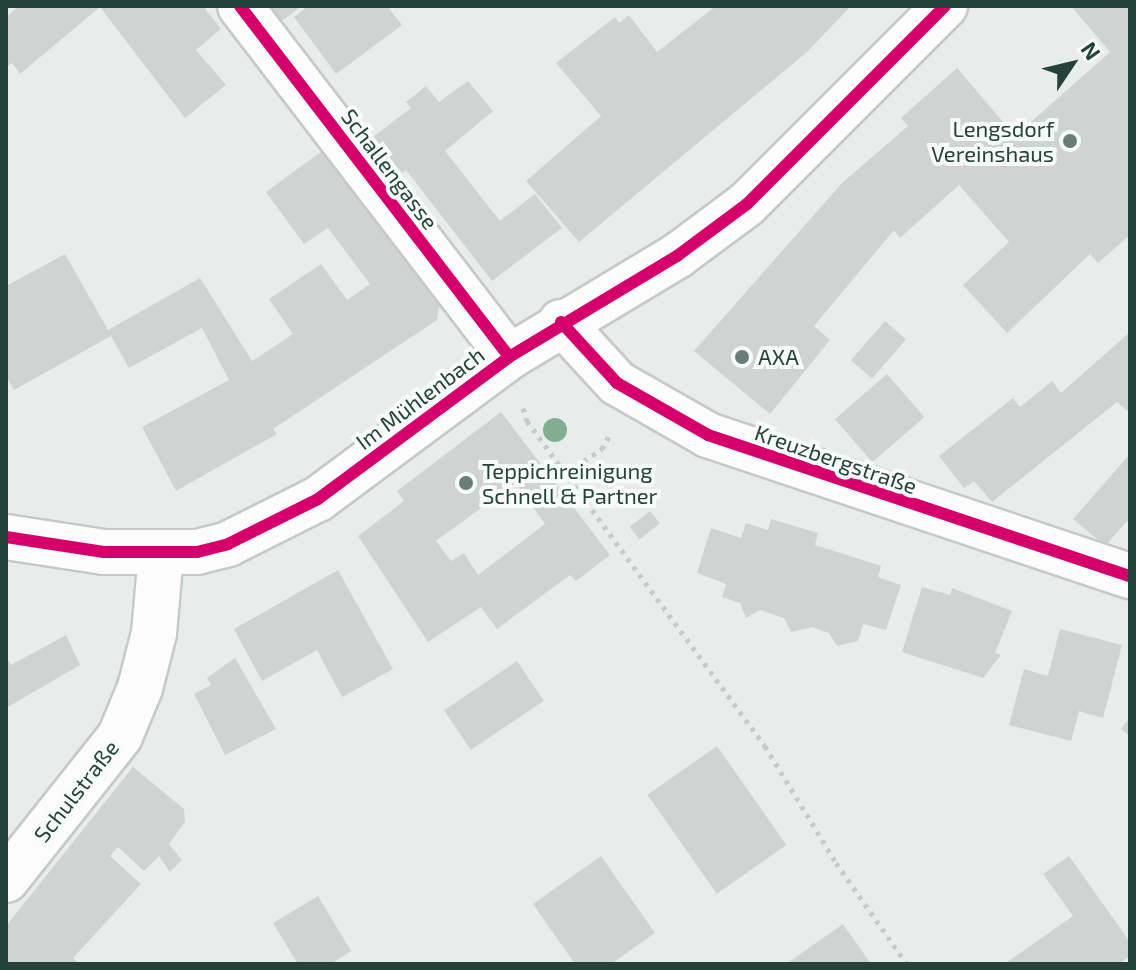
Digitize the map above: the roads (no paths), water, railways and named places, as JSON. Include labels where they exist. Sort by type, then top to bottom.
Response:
[{"type":"street","name":"Schallengasse","points":[[240,6],[509,357]]},
{"type":"street","name":"Im Mühlenbach","points":[[6,537],[64,549],[161,554],[228,544],[318,499],[509,357],[561,322],[677,256],[747,204],[945,6]]},
{"type":"street","name":"Kreuzbergstraße","points":[[561,322],[617,383],[708,435],[867,492],[1130,576]]},
{"type":"street","name":"Schulstraße","points":[[6,880],[120,736],[140,688],[154,633],[161,554]]},
{"type":"place","name":"Lengsdorf Vereinshaus","points":[[1070,141]]},
{"type":"place","name":"AXA","points":[[742,357]]},
{"type":"place","name":"Teppichreinigung Schnell & Partner","points":[[466,483]]}]
